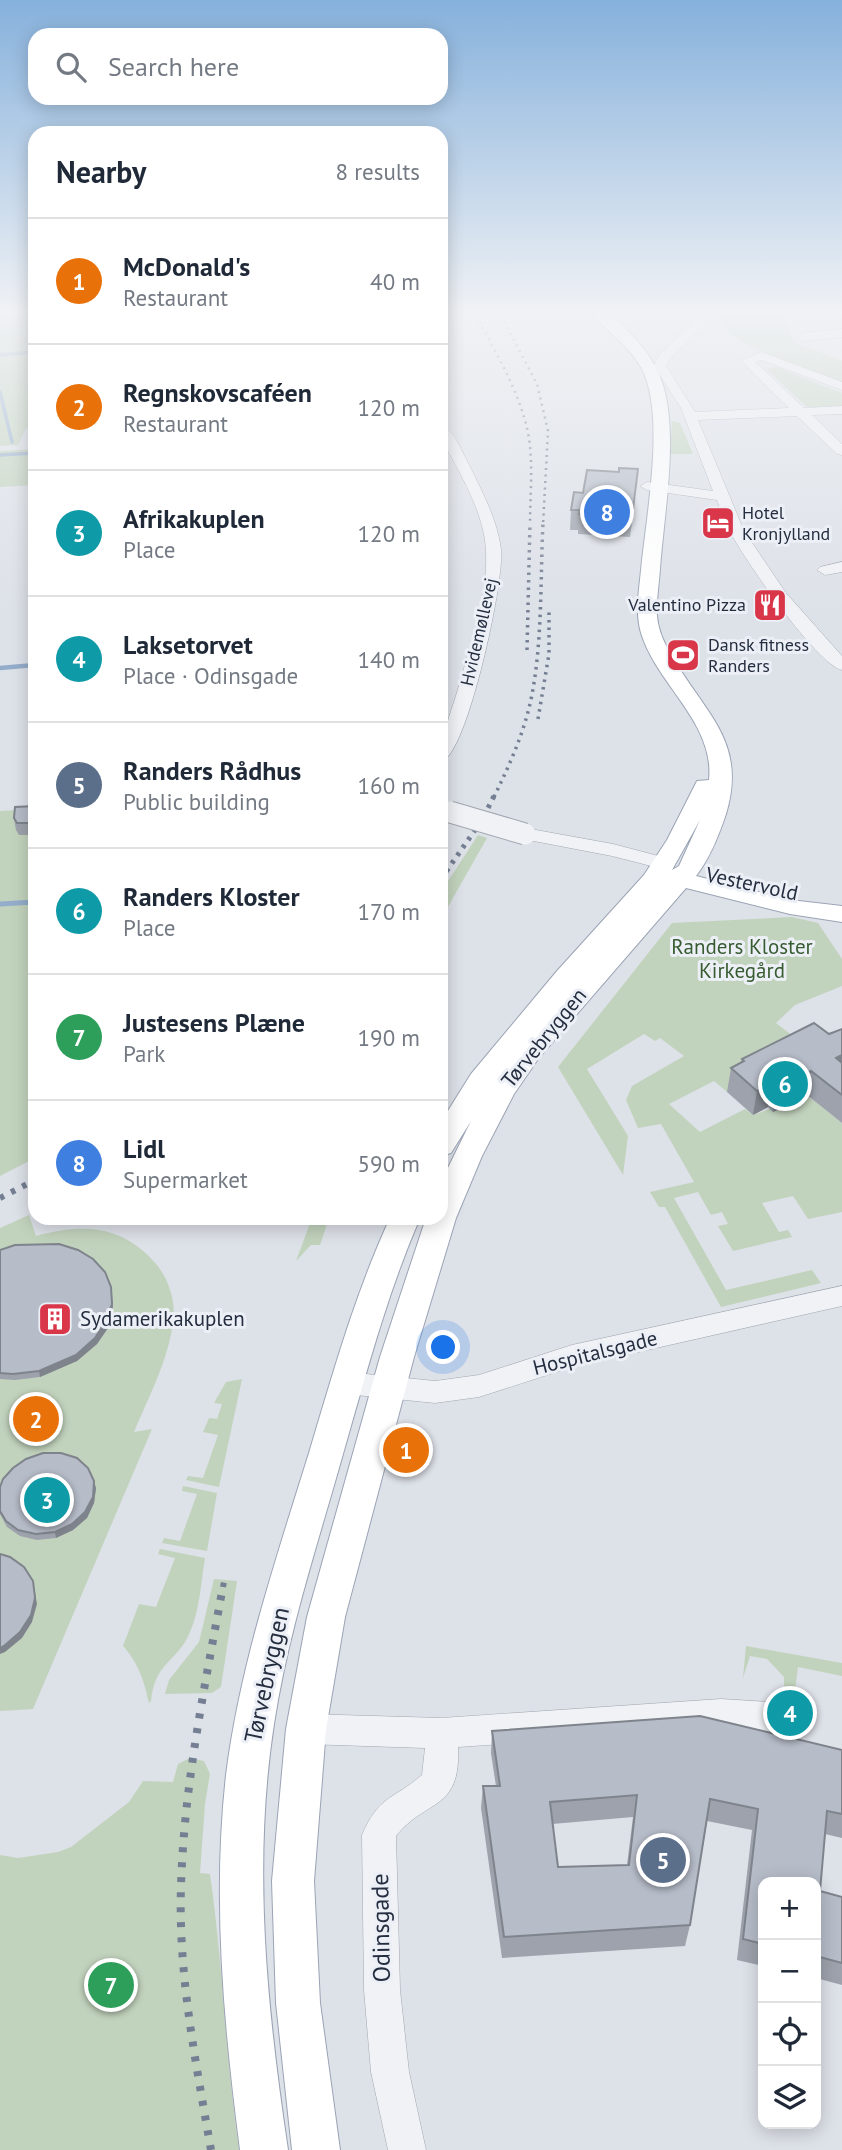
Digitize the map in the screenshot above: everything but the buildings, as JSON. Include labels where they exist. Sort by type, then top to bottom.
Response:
[{"type":"main road","points":[[657,410],[647,603],[649,629],[662,660],[711,732],[721,756],[722,769],[717,800],[698,855],[673,871]]},
{"type":"main road","name":"Vestervold","points":[[673,871],[791,894],[842,898]]},
{"type":"main road","name":"Vestervold","points":[[673,871],[807,910],[842,914]]},
{"type":"main road","name":"Tørvebryggen","points":[[448,1135],[481,1081],[566,977],[645,891],[673,871]]},
{"type":"main road","name":"Tørvebryggen","points":[[448,1201],[467,1156],[501,1091],[528,1053],[673,871]]},
{"type":"main road","name":"Tørvebryggen","points":[[264,2150],[251,2050],[245,1970],[244,1841],[247,1777],[264,1670],[377,1283],[402,1225]]},
{"type":"main road","name":"Tørvebryggen","points":[[316,2150],[298,2003],[293,1881],[306,1729],[326,1617],[389,1388],[439,1225]]},
{"type":"street","points":[[687,410],[737,531],[774,587],[823,647],[842,665]]},
{"type":"street","points":[[690,416],[835,410]]},
{"type":"street","points":[[798,412],[842,452]]},
{"type":"street","name":"Hvidemøllevej","points":[[448,438],[485,514],[495,552],[486,614],[448,742]]},
{"type":"street","points":[[652,486],[722,496]]},
{"type":"street","points":[[825,570],[842,567]]},
{"type":"street","points":[[448,811],[524,834],[673,871]]},
{"type":"street","name":"Hospitalsgade","points":[[346,1383],[435,1392],[479,1386],[572,1356],[842,1296]]},
{"type":"street","points":[[306,1729],[441,1733],[721,1714],[770,1717]]},
{"type":"street","name":"Odinsgade","points":[[407,2150],[390,2072],[382,1990],[379,1835],[383,1823],[391,1814],[433,1786],[440,1777],[441,1733]]},
{"type":"green space","points":[[0,410],[28,410],[28,428],[18,445],[0,446]]},
{"type":"green space","points":[[672,421],[680,423],[693,454],[670,454]]},
{"type":"green space","points":[[28,449],[28,485],[0,487],[0,451]]},
{"type":"green space","points":[[28,809],[28,1162],[0,1176],[0,811]]},
{"type":"green space","points":[[478,835],[487,838],[448,907],[448,881]]},
{"type":"green space","name":"Randers Kloster Kirkegård","points":[[792,917],[818,923],[842,959],[842,986],[795,1005],[776,1023],[798,1040],[727,1092],[714,1081],[669,1104],[700,1132],[745,1109],[753,1115],[807,1095],[842,1123],[842,1212],[808,1219],[793,1196],[762,1203],[779,1232],[788,1230],[792,1237],[733,1251],[718,1226],[728,1224],[722,1212],[711,1215],[698,1192],[674,1198],[726,1290],[812,1270],[821,1283],[721,1307],[665,1207],[659,1207],[650,1192],[694,1182],[661,1124],[638,1128],[626,1100],[632,1086],[684,1056],[660,1038],[655,1041],[644,1034],[587,1069],[628,1136],[623,1175],[558,1067],[672,923]]},
{"type":"green space","points":[[28,1215],[28,1225],[32,1225],[36,1236],[70,1229],[102,1231],[116,1235],[144,1252],[157,1265],[171,1292],[174,1314],[163,1363],[134,1432],[152,1429],[33,1709],[0,1711],[0,1228]]},
{"type":"green space","points":[[309,1225],[327,1225],[320,1245],[311,1245],[296,1261]]},
{"type":"green space","points":[[242,1379],[219,1487],[186,1480],[188,1476],[203,1478],[218,1435],[203,1432],[209,1418],[217,1419],[222,1404],[214,1403],[226,1382]]},
{"type":"green space","points":[[183,1486],[217,1493],[207,1551],[162,1543],[164,1538],[180,1541],[197,1494],[182,1491]]},
{"type":"green space","points":[[160,1549],[205,1558],[193,1623],[185,1642],[157,1678],[149,1703],[140,1673],[123,1646],[139,1604],[156,1607],[175,1558],[158,1554]]},
{"type":"green space","points":[[214,1579],[237,1581],[221,1687],[212,1693],[165,1694],[169,1680],[199,1642]]},
{"type":"green space","points":[[746,1646],[842,1663],[842,1676],[798,1667],[795,1691],[784,1691],[784,1677],[767,1659],[750,1656],[743,1678]]},
{"type":"green space","points":[[190,1758],[204,1761],[210,1774],[200,1873],[210,1874],[239,2150],[0,2150],[0,1855],[18,1858],[58,1852],[71,1847],[129,1802],[143,1781],[173,1782],[178,1764]]},
{"type":"waterway","points":[[4,410],[12,442]]},
{"type":"waterway","points":[[0,455],[28,453]]},
{"type":"waterway","points":[[0,668],[28,666]]},
{"type":"waterway","points":[[0,904],[28,902]]},
{"type":"railway","points":[[522,410],[531,464],[530,525]]},
{"type":"railway","points":[[543,410],[548,431],[543,525]]},
{"type":"railway","points":[[527,650],[530,523]]},
{"type":"railway","points":[[494,797],[521,734],[533,690],[539,643],[543,523]]},
{"type":"railway","points":[[538,719],[549,654],[549,610]]},
{"type":"railway","points":[[448,869],[482,820],[494,796]]},
{"type":"railway","points":[[0,1198],[28,1184]]},
{"type":"railway","points":[[223,1587],[224,1582]]},
{"type":"railway","points":[[211,2150],[185,1986],[181,1886],[191,1773],[223,1586]]},
{"type":"place","name":"Lidl","points":[[607,512]]},
{"type":"place","name":"Hotel Kronjylland","points":[[718,523]]},
{"type":"place","name":"Valentino Pizza","points":[[770,605]]},
{"type":"place","name":"Dansk fitness Randers","points":[[683,655]]},
{"type":"place","name":"Randers Kloster","points":[[785,1084]]},
{"type":"place","name":"Sydamerikakuplen","points":[[55,1319]]},
{"type":"place","name":"Regnskovscaféen","points":[[36,1419]]},
{"type":"place","name":"McDonald's","points":[[406,1450]]},
{"type":"place","name":"Afrikakuplen","points":[[47,1500]]},
{"type":"place","name":"Laksetorvet","points":[[790,1713]]},
{"type":"place","name":"Randers Rådhus","points":[[663,1860]]},
{"type":"place","name":"Justesens Plæne","points":[[111,1985]]}]
